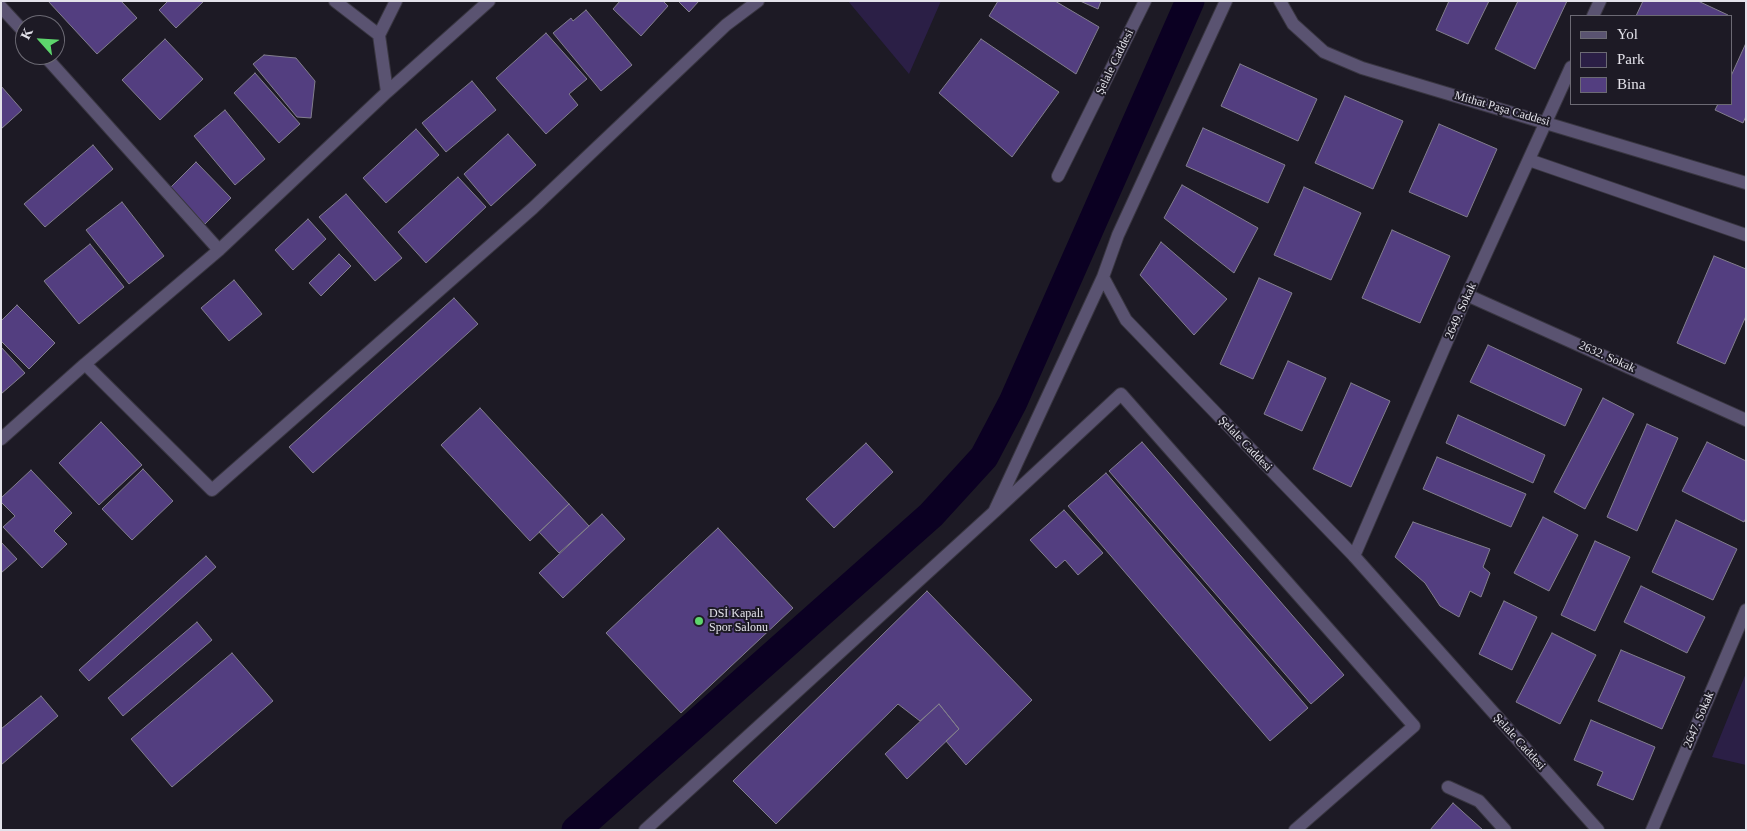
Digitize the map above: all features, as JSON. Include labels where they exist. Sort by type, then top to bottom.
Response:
[{"type":"street","points":[[335,1],[379,35]]},
{"type":"street","points":[[387,92],[379,35],[396,1]]},
{"type":"street","points":[[1,439],[85,364],[219,250],[387,92],[489,1]]},
{"type":"street","points":[[85,364],[212,490],[533,208],[726,25],[758,1]]},
{"type":"street","name":"Şelale Caddesi","points":[[1058,176],[1145,1]]},
{"type":"street","points":[[994,512],[1103,277],[1118,235],[1226,1]]},
{"type":"street","name":"Mithat Paşa Caddesi","points":[[1280,1],[1294,24],[1324,52],[1362,68],[1746,183]]},
{"type":"street","points":[[1593,15],[1600,1]]},
{"type":"street","points":[[1,7],[15,22]]},
{"type":"street","points":[[53,65],[219,250]]},
{"type":"street","name":"2649. Sokak","points":[[1354,556],[1467,295],[1570,69]]},
{"type":"street","points":[[1529,160],[1746,236]]},
{"type":"street","name":"Şelale Caddesi","points":[[1103,277],[1126,320],[1354,556],[1598,830]]},
{"type":"street","name":"2632. Sokak","points":[[1467,295],[1746,420]]},
{"type":"street","points":[[645,830],[1121,394],[1414,726],[1295,830]]},
{"type":"street","name":"2647. Sokak","points":[[1652,830],[1746,610]]},
{"type":"street","points":[[1448,788],[1479,801],[1505,830]]},
{"type":"green space","points":[[848,1],[941,1],[909,74]]},
{"type":"green space","points":[[1746,673],[1746,765],[1712,757]]},
{"type":"building","points":[[48,1],[121,1],[137,18],[97,54],[65,19],[65,15],[61,15]]},
{"type":"building","points":[[168,1],[204,1],[176,28],[159,10]]},
{"type":"building","points":[[620,1],[663,1],[668,6],[641,36],[613,9]]},
{"type":"building","points":[[678,1],[699,1],[689,12]]},
{"type":"building","points":[[998,1],[1055,1],[1099,27],[1076,74],[989,16]]},
{"type":"building","points":[[1080,1],[1101,1],[1098,9]]},
{"type":"building","points":[[1449,1],[1489,1],[1468,44],[1436,30]]},
{"type":"building","points":[[1518,1],[1567,1],[1535,69],[1495,49]]},
{"type":"building","points":[[1643,1],[1698,1],[1728,15],[1636,15]]},
{"type":"building","points":[[586,10],[632,65],[601,91],[553,33],[571,18],[573,21]]},
{"type":"building","points":[[546,33],[587,79],[569,94],[578,105],[546,134],[496,78]]},
{"type":"building","points":[[165,39],[203,79],[160,120],[122,80]]},
{"type":"building","points":[[981,39],[1059,92],[1012,157],[939,93]]},
{"type":"building","points":[[1746,43],[1746,116],[1743,123],[1715,110],[1718,105],[1732,105],[1732,74]]},
{"type":"building","points":[[264,55],[296,58],[315,81],[311,118],[297,117],[253,64]]},
{"type":"building","points":[[1240,64],[1317,99],[1298,141],[1221,106]]},
{"type":"building","points":[[255,73],[300,124],[279,143],[234,93]]},
{"type":"building","points":[[472,81],[496,110],[446,152],[422,123]]},
{"type":"building","points":[[1,86],[22,110],[1,129]]},
{"type":"building","points":[[1345,96],[1403,121],[1373,189],[1315,163]]},
{"type":"building","points":[[225,110],[265,159],[235,185],[194,136]]},
{"type":"building","points":[[1439,124],[1497,149],[1467,217],[1409,192]]},
{"type":"building","points":[[1203,128],[1285,165],[1268,203],[1186,166]]},
{"type":"building","points":[[416,129],[439,155],[386,203],[363,178]]},
{"type":"building","points":[[508,134],[536,165],[491,206],[464,174]]},
{"type":"building","points":[[93,145],[113,169],[45,227],[24,204]]},
{"type":"building","points":[[196,162],[231,198],[205,224],[170,188]]},
{"type":"building","points":[[458,177],[486,207],[426,263],[398,232]]},
{"type":"building","points":[[1182,185],[1258,228],[1234,273],[1164,218]]},
{"type":"building","points":[[1304,187],[1361,213],[1331,280],[1274,255]]},
{"type":"building","points":[[346,194],[402,258],[375,281],[319,217]]},
{"type":"building","points":[[122,202],[164,256],[129,284],[86,230]]},
{"type":"building","points":[[308,219],[326,239],[293,270],[275,250]]},
{"type":"building","points":[[1392,230],[1450,256],[1420,323],[1362,298]]},
{"type":"building","points":[[1161,242],[1227,299],[1194,335],[1140,275]]},
{"type":"building","points":[[90,244],[124,287],[79,324],[44,281]]},
{"type":"building","points":[[339,254],[351,266],[321,296],[309,283]]},
{"type":"building","points":[[1714,256],[1746,269],[1746,316],[1725,364],[1677,343]]},
{"type":"building","points":[[1259,278],[1292,293],[1253,379],[1220,364]]},
{"type":"building","points":[[234,280],[262,314],[229,341],[201,308]]},
{"type":"building","points":[[454,298],[478,324],[313,473],[289,447]]},
{"type":"building","points":[[17,305],[55,343],[29,369],[1,341],[1,321]]},
{"type":"building","points":[[1488,345],[1582,389],[1565,426],[1470,382]]},
{"type":"building","points":[[1,347],[25,373],[1,394]]},
{"type":"building","points":[[1288,361],[1326,378],[1302,431],[1264,414]]},
{"type":"building","points":[[1351,383],[1390,401],[1351,487],[1313,469]]},
{"type":"building","points":[[1603,398],[1634,414],[1585,509],[1554,492]]},
{"type":"building","points":[[480,408],[569,504],[530,541],[441,445]]},
{"type":"building","points":[[1458,415],[1545,455],[1533,483],[1446,443]]},
{"type":"building","points":[[101,422],[142,465],[99,505],[59,463]]},
{"type":"building","points":[[1647,424],[1678,438],[1637,531],[1607,517]]},
{"type":"building","points":[[1142,442],[1344,675],[1311,704],[1109,471]]},
{"type":"building","points":[[1707,442],[1746,461],[1746,518],[1744,522],[1682,491]]},
{"type":"building","points":[[866,443],[893,472],[834,528],[806,499]]},
{"type":"building","points":[[1437,457],[1526,494],[1511,527],[1423,489]]},
{"type":"building","points":[[143,469],[173,501],[132,540],[102,509]]},
{"type":"building","points":[[31,470],[72,513],[54,531],[67,544],[42,568],[3,527],[15,516],[1,502],[1,498]]},
{"type":"building","points":[[1106,473],[1308,708],[1270,741],[1068,506]]},
{"type":"building","points":[[569,504],[589,526],[559,553],[539,532]]},
{"type":"building","points":[[1064,510],[1103,553],[1078,575],[1065,560],[1056,568],[1030,540]]},
{"type":"building","points":[[602,514],[625,539],[563,598],[539,573]]},
{"type":"building","points":[[1543,517],[1578,535],[1549,591],[1514,573]]},
{"type":"building","points":[[1676,520],[1737,549],[1713,600],[1652,572]]},
{"type":"building","points":[[1413,522],[1490,549],[1483,567],[1490,573],[1481,597],[1470,591],[1459,617],[1440,606],[1425,583],[1395,557]]},
{"type":"building","name":"DSİ Kapalı Spor Salonu","points":[[718,528],[793,608],[681,713],[606,633]]},
{"type":"building","points":[[1595,541],[1630,557],[1595,631],[1561,615]]},
{"type":"building","points":[[1,542],[17,559],[1,573]]},
{"type":"building","points":[[206,556],[216,567],[89,681],[79,670]]},
{"type":"building","points":[[1641,586],[1705,617],[1687,653],[1624,622]]},
{"type":"building","points":[[927,591],[1032,700],[966,765],[946,741],[959,729],[939,704],[920,721],[898,704],[776,824],[733,781]]},
{"type":"building","points":[[1504,601],[1537,617],[1512,670],[1479,654]]},
{"type":"building","points":[[197,622],[212,640],[123,716],[108,698]]},
{"type":"building","points":[[1552,633],[1596,655],[1560,724],[1516,702]]},
{"type":"building","points":[[1621,650],[1685,677],[1662,729],[1598,701]]},
{"type":"building","points":[[232,653],[273,701],[172,787],[131,739]]},
{"type":"building","points":[[41,696],[58,716],[1,765],[1,729]]},
{"type":"building","points":[[939,704],[959,729],[907,779],[885,754]]},
{"type":"building","points":[[1591,720],[1655,747],[1633,800],[1597,785],[1603,772],[1574,760]]},
{"type":"building","points":[[1453,803],[1483,830],[1430,830]]},
{"type":"waterway","points":[[576,830],[931,515],[984,457],[1013,402],[1190,1]]},
{"type":"place","name":"DSİ Kapalı Spor Salonu","points":[[699,621]]}]
